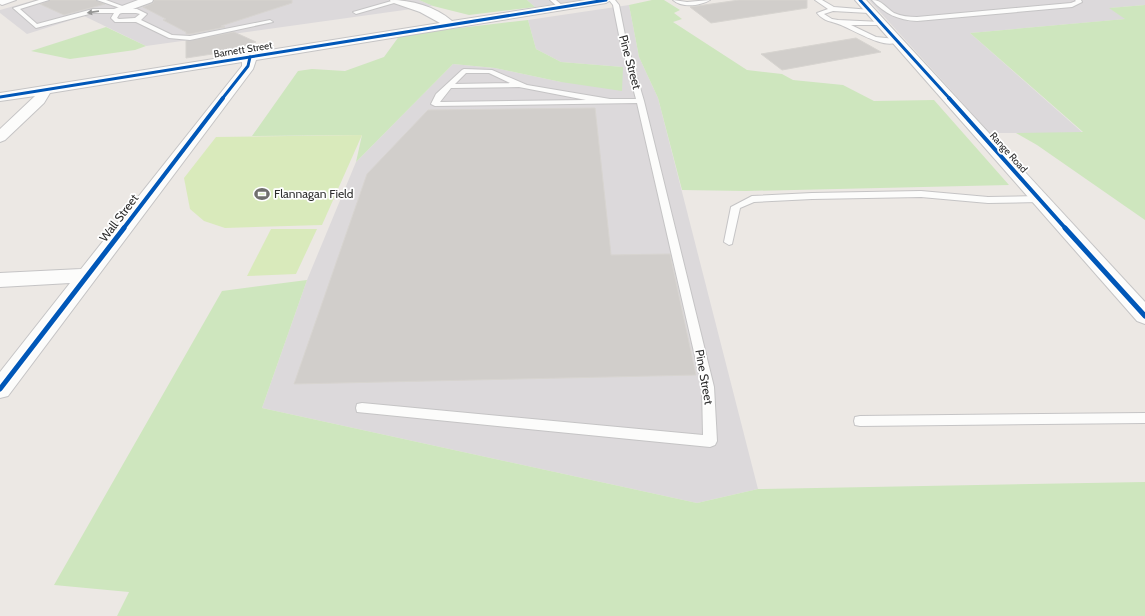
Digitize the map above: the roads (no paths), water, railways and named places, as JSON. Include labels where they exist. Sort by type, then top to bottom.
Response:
[{"type":"street","points":[[121,9],[148,0]]},
{"type":"street","name":"Barnett Street","points":[[0,97],[488,19],[557,4],[606,0]]},
{"type":"street","points":[[396,1],[438,17],[449,25]]},
{"type":"street","name":"Range Road","points":[[871,8],[896,40],[1145,316]]},
{"type":"street","name":"Wall Street","points":[[0,389],[248,66],[250,57]]},
{"type":"street","points":[[0,137],[39,100],[46,89]]},
{"type":"street","points":[[0,280],[88,275]]},
{"type":"lane","points":[[1,2],[13,0]]},
{"type":"lane","points":[[46,0],[16,8],[36,26],[93,11],[121,9],[137,11],[144,14],[137,20]]},
{"type":"lane","points":[[100,0],[121,9]]},
{"type":"lane","name":"Pine Street","points":[[362,408],[710,441],[708,387],[640,101],[623,40],[616,4],[612,0]]},
{"type":"lane","points":[[676,0],[682,3],[707,0]]},
{"type":"lane","points":[[818,0],[833,9]]},
{"type":"lane","points":[[896,40],[877,40],[841,22],[825,18],[820,13],[833,9],[871,8],[906,19],[917,19],[1072,5],[1079,2],[1078,0]]},
{"type":"lane","points":[[356,12],[396,1]]},
{"type":"lane","points":[[841,22],[871,8]]},
{"type":"lane","points":[[121,9],[114,18],[117,21],[137,20],[172,37],[190,38],[270,22]]},
{"type":"lane","points":[[520,85],[493,72],[464,71],[439,96],[436,104],[640,101]]},
{"type":"lane","points":[[449,86],[520,85],[608,101]]},
{"type":"lane","points":[[729,242],[736,207],[752,199],[812,196],[921,194],[988,200],[1039,198]]},
{"type":"lane","points":[[860,422],[1145,418]]},
{"type":"place","name":"Flannagan Field","points":[[262,194]]}]
